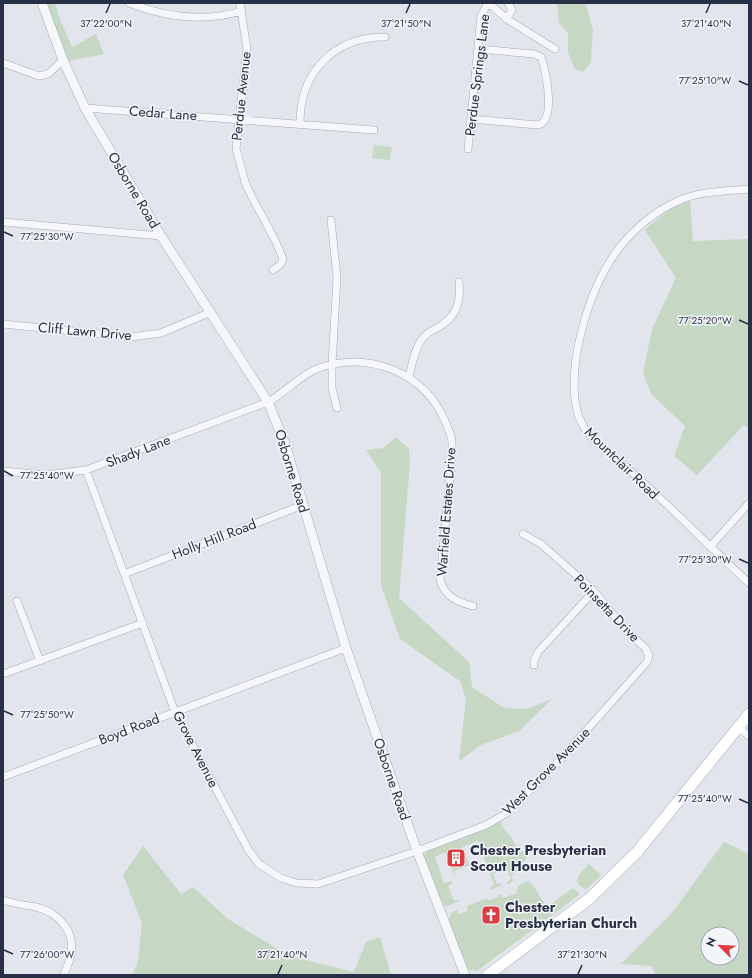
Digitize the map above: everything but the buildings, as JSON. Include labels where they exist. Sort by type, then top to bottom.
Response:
[{"type":"main road","points":[[488,975],[589,899],[637,852],[745,721]]},
{"type":"street","name":"Osborne Road","points":[[42,3],[63,60],[85,108],[161,236],[268,402],[285,444],[346,648],[417,851],[465,975]]},
{"type":"street","points":[[128,3],[154,12],[189,17],[218,17],[242,11]]},
{"type":"street","name":"Perdue Avenue","points":[[240,3],[247,49],[236,150],[246,184],[275,240],[283,259],[281,264],[273,270]]},
{"type":"street","points":[[488,3],[506,19],[555,49]]},
{"type":"street","name":"Perdue Springs Lane","points":[[468,149],[481,16],[488,3]]},
{"type":"street","points":[[506,19],[512,10],[508,3]]},
{"type":"street","points":[[300,124],[301,101],[304,91],[321,63],[335,51],[350,43],[366,38],[385,37]]},
{"type":"street","points":[[538,55],[546,44]]},
{"type":"street","points":[[478,49],[538,55]]},
{"type":"street","points":[[471,119],[537,126],[544,123],[549,92],[542,61],[538,55]]},
{"type":"street","points":[[3,63],[39,76],[48,74],[63,60]]},
{"type":"street","name":"Cedar Lane","points":[[85,108],[374,130]]},
{"type":"street","name":"Mountclair Road","points":[[749,189],[695,195],[678,201],[659,212],[624,242],[613,255],[604,271],[586,315],[579,338],[576,357],[574,391],[578,414],[586,432],[637,477],[749,583]]},
{"type":"street","points":[[331,220],[337,277],[332,388],[337,408]]},
{"type":"street","points":[[3,222],[161,236]]},
{"type":"street","points":[[409,377],[417,347],[421,341],[430,332],[448,320],[456,310],[460,293],[459,282]]},
{"type":"street","name":"Cliff Lawn Drive","points":[[3,324],[132,337],[161,333],[211,312]]},
{"type":"street","name":"Warfield Estates Drive","points":[[268,402],[280,395],[303,376],[314,370],[332,364],[364,363],[381,366],[409,377],[423,390],[436,405],[449,432],[452,442],[452,457],[440,580],[446,593],[455,601],[472,606]]},
{"type":"street","name":"Shady Lane","points":[[3,471],[46,475],[86,470],[268,402]]},
{"type":"street","name":"Grove Avenue","points":[[86,470],[175,712],[249,851],[259,864],[281,878],[297,883],[318,884],[417,851]]},
{"type":"street","points":[[710,547],[749,503]]},
{"type":"street","name":"Holly Hill Road","points":[[124,574],[303,505]]},
{"type":"street","name":"Poinsetta Drive","points":[[523,534],[541,544],[594,591],[622,626],[646,649],[649,656]]},
{"type":"street","points":[[534,665],[538,652],[594,591]]},
{"type":"street","points":[[17,601],[40,661]]},
{"type":"street","points":[[3,674],[143,623]]},
{"type":"street","name":"Boyd Road","points":[[3,776],[346,648]]},
{"type":"street","name":"West Grove Avenue","points":[[417,851],[486,825],[507,813],[561,759],[643,667],[649,656]]},
{"type":"street","points":[[745,721],[749,736]]},
{"type":"street","points":[[3,900],[46,910],[66,925],[69,932],[72,949],[64,975]]},
{"type":"green space","points":[[45,3],[55,3],[59,17],[72,47],[96,34],[104,54],[68,61]]},
{"type":"green space","points":[[555,3],[585,3],[593,29],[591,62],[583,72],[575,69],[568,52],[568,33],[559,23],[557,5]]},
{"type":"green space","points":[[374,145],[392,147],[390,160],[372,158]]},
{"type":"green space","points":[[690,201],[693,241],[749,239],[749,429],[744,425],[697,475],[674,456],[685,426],[652,395],[643,373],[652,329],[676,278],[645,230],[666,213],[677,206]]},
{"type":"green space","points":[[396,437],[409,449],[410,462],[399,598],[469,662],[472,687],[504,708],[528,709],[552,699],[519,731],[481,745],[459,761],[466,699],[460,681],[400,639],[381,585],[381,473],[366,450],[383,448]]},
{"type":"green space","points":[[500,820],[516,846],[527,858],[518,870],[511,876],[513,881],[508,884],[507,882],[511,879],[507,869],[493,874],[497,884],[501,883],[502,885],[491,890],[491,887],[494,885],[478,841],[462,847],[469,864],[474,863],[474,868],[470,865],[454,871],[454,875],[445,852],[435,857],[444,883],[452,882],[452,884],[448,886],[454,901],[459,901],[448,906],[443,905],[423,857],[427,851]]},
{"type":"green space","points":[[724,842],[749,854],[749,975],[656,975],[651,966],[621,964],[671,914]]},
{"type":"green space","points":[[143,846],[181,894],[193,887],[228,919],[289,956],[354,972],[366,942],[380,937],[391,975],[132,975],[138,961],[142,923],[123,875]]},
{"type":"green space","points":[[589,864],[601,875],[588,888],[585,889],[580,886],[577,880],[580,873]]},
{"type":"green space","points":[[528,881],[532,884],[547,907],[573,888],[579,893],[579,895],[477,971],[470,970],[466,967],[449,920],[451,913],[457,910],[459,914],[468,911],[467,906],[485,899],[490,900],[498,897],[500,894],[503,898],[517,893],[517,888],[521,884]]},
{"type":"place","name":"Chester Presbyterian Scout House","points":[[456,858]]},
{"type":"place","name":"Chester Presbyterian Church","points":[[491,915]]}]
